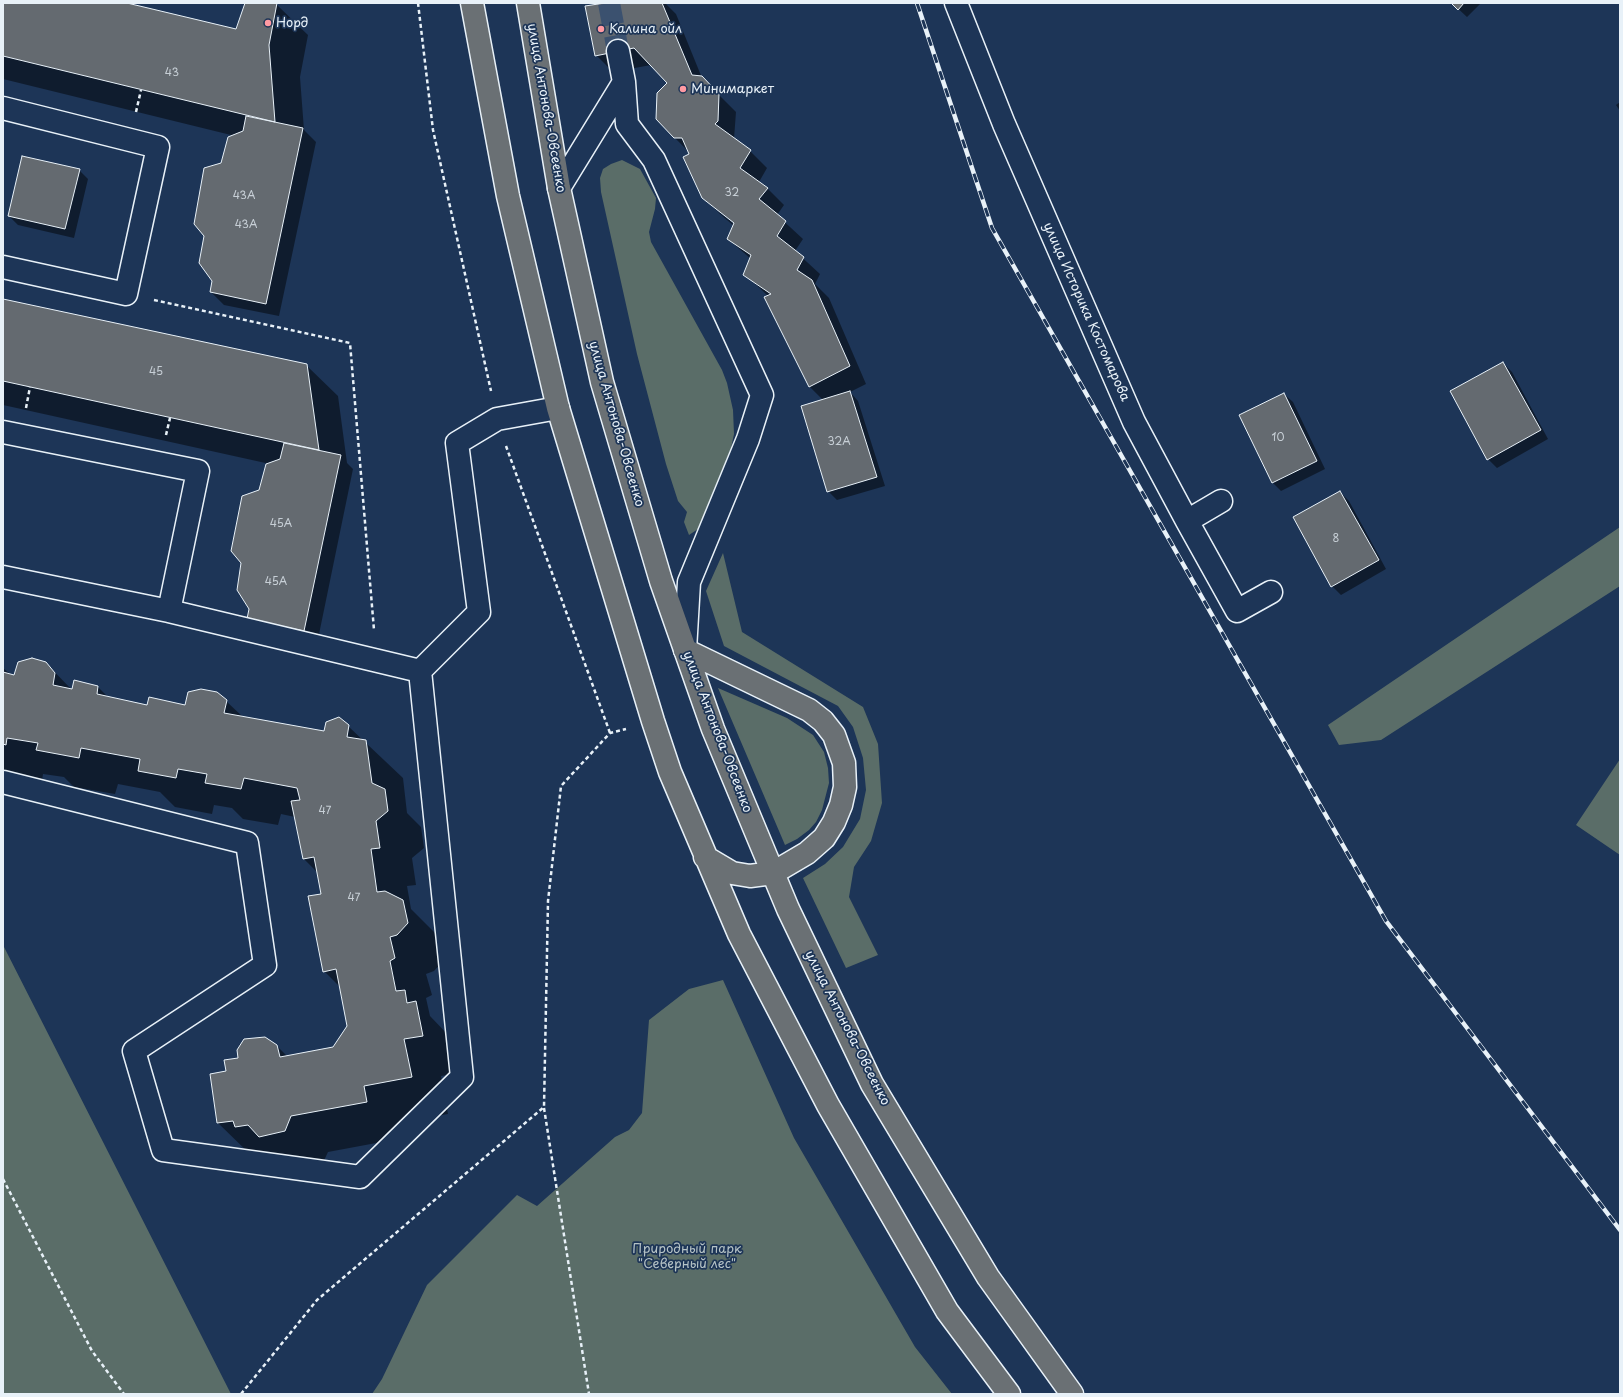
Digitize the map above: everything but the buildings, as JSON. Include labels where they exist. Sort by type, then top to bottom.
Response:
[{"type":"highway","points":[[472,3],[508,196],[558,408],[653,722],[670,772],[739,934],[832,1112],[947,1311],[1009,1394]]},
{"type":"highway","name":"улица Антонова-Овсеенко","points":[[528,3],[559,188],[602,382],[661,581],[713,729],[788,909],[872,1084],[988,1277],[1072,1394]]},
{"type":"highway","points":[[686,650],[809,710],[823,721],[834,735],[844,763],[845,787],[841,805],[834,822],[824,838],[807,854],[773,873],[750,876],[732,873],[705,857]]},
{"type":"street","name":"улица Историка Костомарова","points":[[956,3],[1004,124],[1134,422],[1237,611],[1270,592]]},
{"type":"street","points":[[618,51],[624,82],[627,124],[654,160],[762,395],[748,439],[689,582],[686,650]]},
{"type":"street","points":[[559,188],[624,82]]},
{"type":"street","points":[[3,108],[158,147],[126,294],[3,267]]},
{"type":"street","points":[[420,671],[479,612],[457,443],[497,419],[558,408]]},
{"type":"street","points":[[3,432],[198,471],[170,611]]},
{"type":"street","points":[[1187,521],[1221,501]]},
{"type":"street","points":[[3,577],[170,611],[420,671]]},
{"type":"street","points":[[3,782],[247,842],[265,966],[134,1051],[163,1150],[360,1177],[462,1077],[420,671]]},
{"type":"path","points":[[418,3],[433,130],[497,419],[610,733]]},
{"type":"path","points":[[126,294],[350,343],[376,660]]},
{"type":"path","points":[[544,1107],[589,1394]]},
{"type":"path","points":[[3,1179],[92,1351],[124,1394]]},
{"type":"green space","points":[[622,160],[640,169],[656,198],[655,209],[649,232],[651,242],[722,370],[727,383],[733,410],[734,434],[731,448],[698,529],[689,535],[684,522],[687,512],[678,501],[666,464],[637,354],[601,192],[600,178],[603,169]]},
{"type":"green space","points":[[1620,527],[1620,586],[1381,740],[1339,745],[1328,725]]},
{"type":"green space","points":[[723,553],[742,632],[863,707],[878,744],[882,803],[871,841],[854,867],[849,897],[878,955],[846,968],[803,878],[825,864],[843,847],[860,819],[866,790],[863,758],[853,727],[838,706],[724,646],[706,591]]},
{"type":"green space","points":[[718,688],[787,718],[813,735],[824,752],[828,768],[829,783],[822,810],[816,822],[809,830],[797,839],[785,845]]},
{"type":"green space","points":[[1620,759],[1620,855],[1576,825]]},
{"type":"green space","points":[[3,945],[231,1394],[3,1394]]},
{"type":"green space","name":"Природный парк \"Северный лес\"","points":[[723,980],[794,1138],[915,1347],[952,1394],[372,1394],[382,1379],[427,1285],[517,1195],[537,1206],[615,1137],[629,1130],[642,1113],[649,1020],[689,989]]},
{"type":"tunnel","points":[[609,3],[618,51]]},
{"type":"railway","points":[[917,3],[992,228],[1386,921],[1620,1230]]},
{"type":"place","name":"Норд","points":[[268,23]]},
{"type":"place","name":"Калина ойл","points":[[601,29]]},
{"type":"place","name":"Минимаркет","points":[[683,89]]}]
